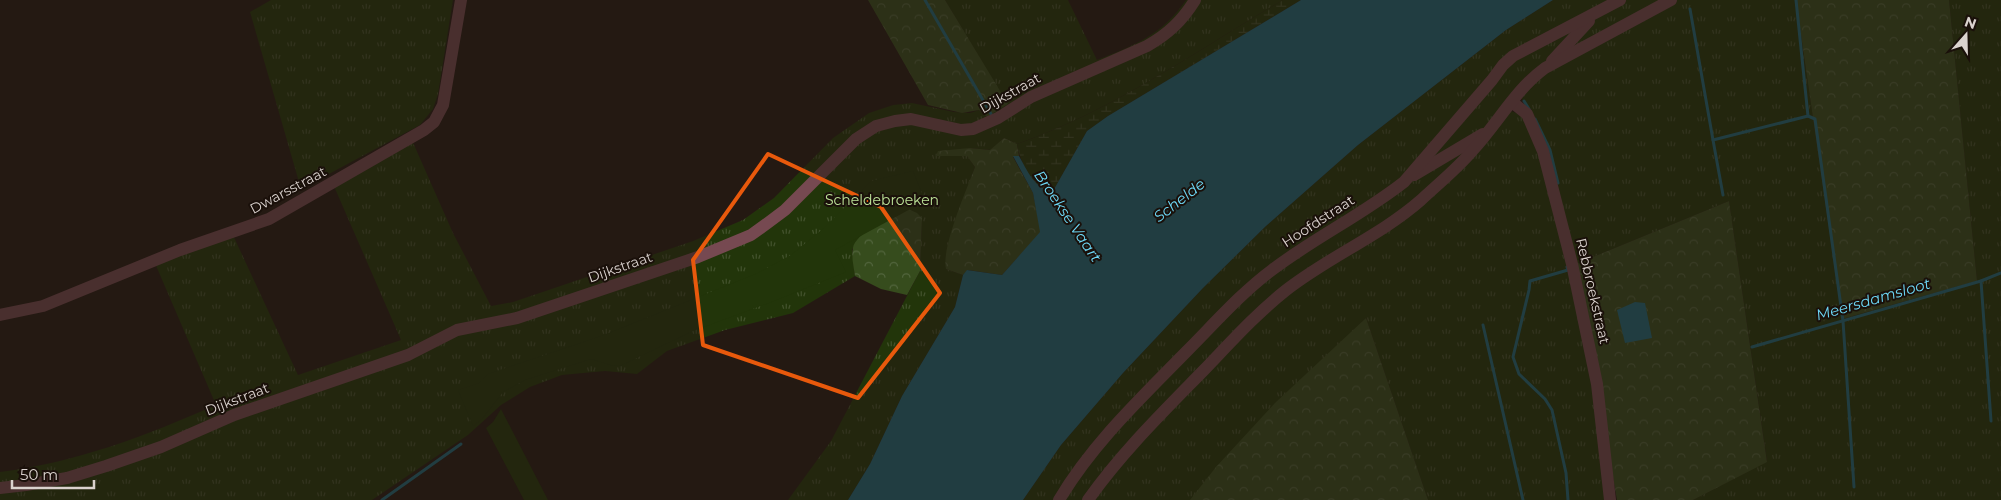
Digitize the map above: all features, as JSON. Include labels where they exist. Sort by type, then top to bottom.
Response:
[{"type":"street","name":"Dwarsstraat","points":[[0,315],[43,306],[180,250],[270,219],[424,130],[434,122],[443,105],[460,0]]},
{"type":"street","name":"Dijkstraat","points":[[0,488],[26,486],[67,478],[106,466],[160,447],[251,409],[408,355],[457,330],[517,318],[698,257],[751,235],[769,222],[785,210],[856,139],[876,126],[911,119],[961,130],[985,125],[1031,97],[1147,46],[1164,36],[1180,21],[1194,0]]},
{"type":"street","name":"Hoofdstraat","points":[[1059,500],[1092,452],[1124,416],[1270,271],[1404,182],[1513,56],[1620,0]]},
{"type":"street","points":[[1088,500],[1112,467],[1142,433],[1264,310],[1286,290],[1311,272],[1408,210],[1472,152],[1529,80],[1545,68],[1671,0]]},
{"type":"street","points":[[1545,68],[1597,12]]},
{"type":"street","name":"Rebbroekstraat","points":[[1512,102],[1527,114],[1543,151],[1572,264],[1597,384],[1610,500]]},
{"type":"street","points":[[1404,182],[1492,128]]},
{"type":"highlighted area","points":[[768,154],[881,207],[940,293],[858,398],[703,345],[693,260]]},
{"type":"green space","points":[[271,0],[453,0],[438,94],[433,109],[420,125],[301,189],[250,12]]},
{"type":"green space","points":[[868,0],[945,0],[1008,104],[987,117],[979,110],[962,113],[928,105]]},
{"type":"green space","points":[[945,0],[1068,0],[1097,60],[1147,38],[1167,22],[1186,0],[1283,0],[1153,79],[1086,115],[1017,144],[1004,138],[991,150],[970,148],[936,156],[967,156],[975,167],[955,222],[946,269],[963,275],[955,307],[902,396],[870,464],[848,500],[788,500],[831,441],[920,271],[922,218],[852,249],[855,276],[793,313],[725,330],[667,351],[637,374],[605,371],[562,375],[530,387],[501,405],[468,435],[372,500],[0,500],[0,472],[29,468],[84,455],[137,437],[216,405],[154,261],[232,233],[298,375],[401,340],[333,184],[411,138],[453,233],[491,306],[513,302],[693,241],[743,220],[774,198],[833,138],[869,113],[893,105],[912,103],[954,112],[970,113],[979,110],[987,117],[1007,104]]},
{"type":"green space","points":[[1283,0],[1301,0],[1108,116],[1087,131],[1053,191],[1039,186],[1024,167],[1017,144],[1086,115],[1120,97]]},
{"type":"green space","points":[[1553,0],[1662,0],[1526,76],[1510,111],[1524,115],[1539,151],[1597,384],[1610,500],[1428,500],[1366,318],[1192,500],[1023,500],[1061,445],[1123,373],[1203,288],[1266,226],[1358,145],[1506,30]]},
{"type":"green space","points":[[1671,0],[1796,0],[1842,319],[1977,281],[1949,0],[2001,0],[2001,500],[1693,500],[1767,461],[1729,201],[1576,264],[1531,113],[1520,96],[1529,81]]},
{"type":"green space","points":[[1796,0],[1949,0],[1977,281],[1842,319]]},
{"type":"green space","points":[[1004,138],[1017,144],[1019,156],[1013,157],[1033,193],[1041,232],[1002,275],[968,270],[963,275],[946,269],[947,247],[975,167],[967,156],[936,156],[938,151],[970,148],[990,150]]},
{"type":"green space","name":"Scheldebroeken","points":[[913,171],[925,201],[835,250],[846,272],[693,331],[622,365],[614,366],[591,359],[525,380],[503,392],[482,419],[473,426],[458,390],[479,383],[488,374],[604,335],[758,273],[791,255],[824,228],[871,181]]},
{"type":"green space","points":[[1729,201],[1767,462],[1693,500],[1617,500],[1576,264]]},
{"type":"green space","points":[[904,207],[917,213],[922,218],[920,271],[907,295],[881,289],[855,276],[852,255],[855,243],[860,237],[874,225]]},
{"type":"green space","points":[[1366,318],[1428,500],[1190,500],[1216,467],[1275,403]]},
{"type":"green space","points":[[501,409],[548,500],[524,500],[486,428],[493,422]]},
{"type":"water","name":"Schelde","points":[[1301,0],[1553,0],[1506,30],[1358,145],[1266,226],[1203,288],[1123,373],[1061,445],[1023,500],[848,500],[870,464],[902,396],[955,307],[963,275],[967,270],[1002,275],[1040,232],[1033,193],[1013,156],[1019,156],[1036,183],[1047,190],[1053,191],[1087,131],[1108,116]]},
{"type":"water","points":[[1635,302],[1645,303],[1652,338],[1625,343],[1617,310]]},
{"type":"waterway","name":"Broekse Vaart","points":[[925,0],[991,114]]},
{"type":"waterway","points":[[1796,0],[1808,116]]},
{"type":"waterway","points":[[1690,9],[1713,140]]},
{"type":"waterway","points":[[1524,101],[1529,109]]},
{"type":"waterway","points":[[1723,195],[1713,140],[1808,116],[1815,119],[1843,321],[1854,487]]},
{"type":"waterway","points":[[1535,119],[1550,150],[1558,183]]},
{"type":"waterway","points":[[1567,267],[1568,270],[1530,281],[1513,357],[1519,374],[1545,399],[1552,410],[1566,473],[1568,500]]},
{"type":"waterway","name":"Meersdamsloot","points":[[1752,347],[1981,281],[2001,273]]},
{"type":"waterway","points":[[1981,281],[1991,421]]},
{"type":"waterway","points":[[1483,325],[1523,500]]},
{"type":"waterway","points":[[382,500],[461,444]]}]
